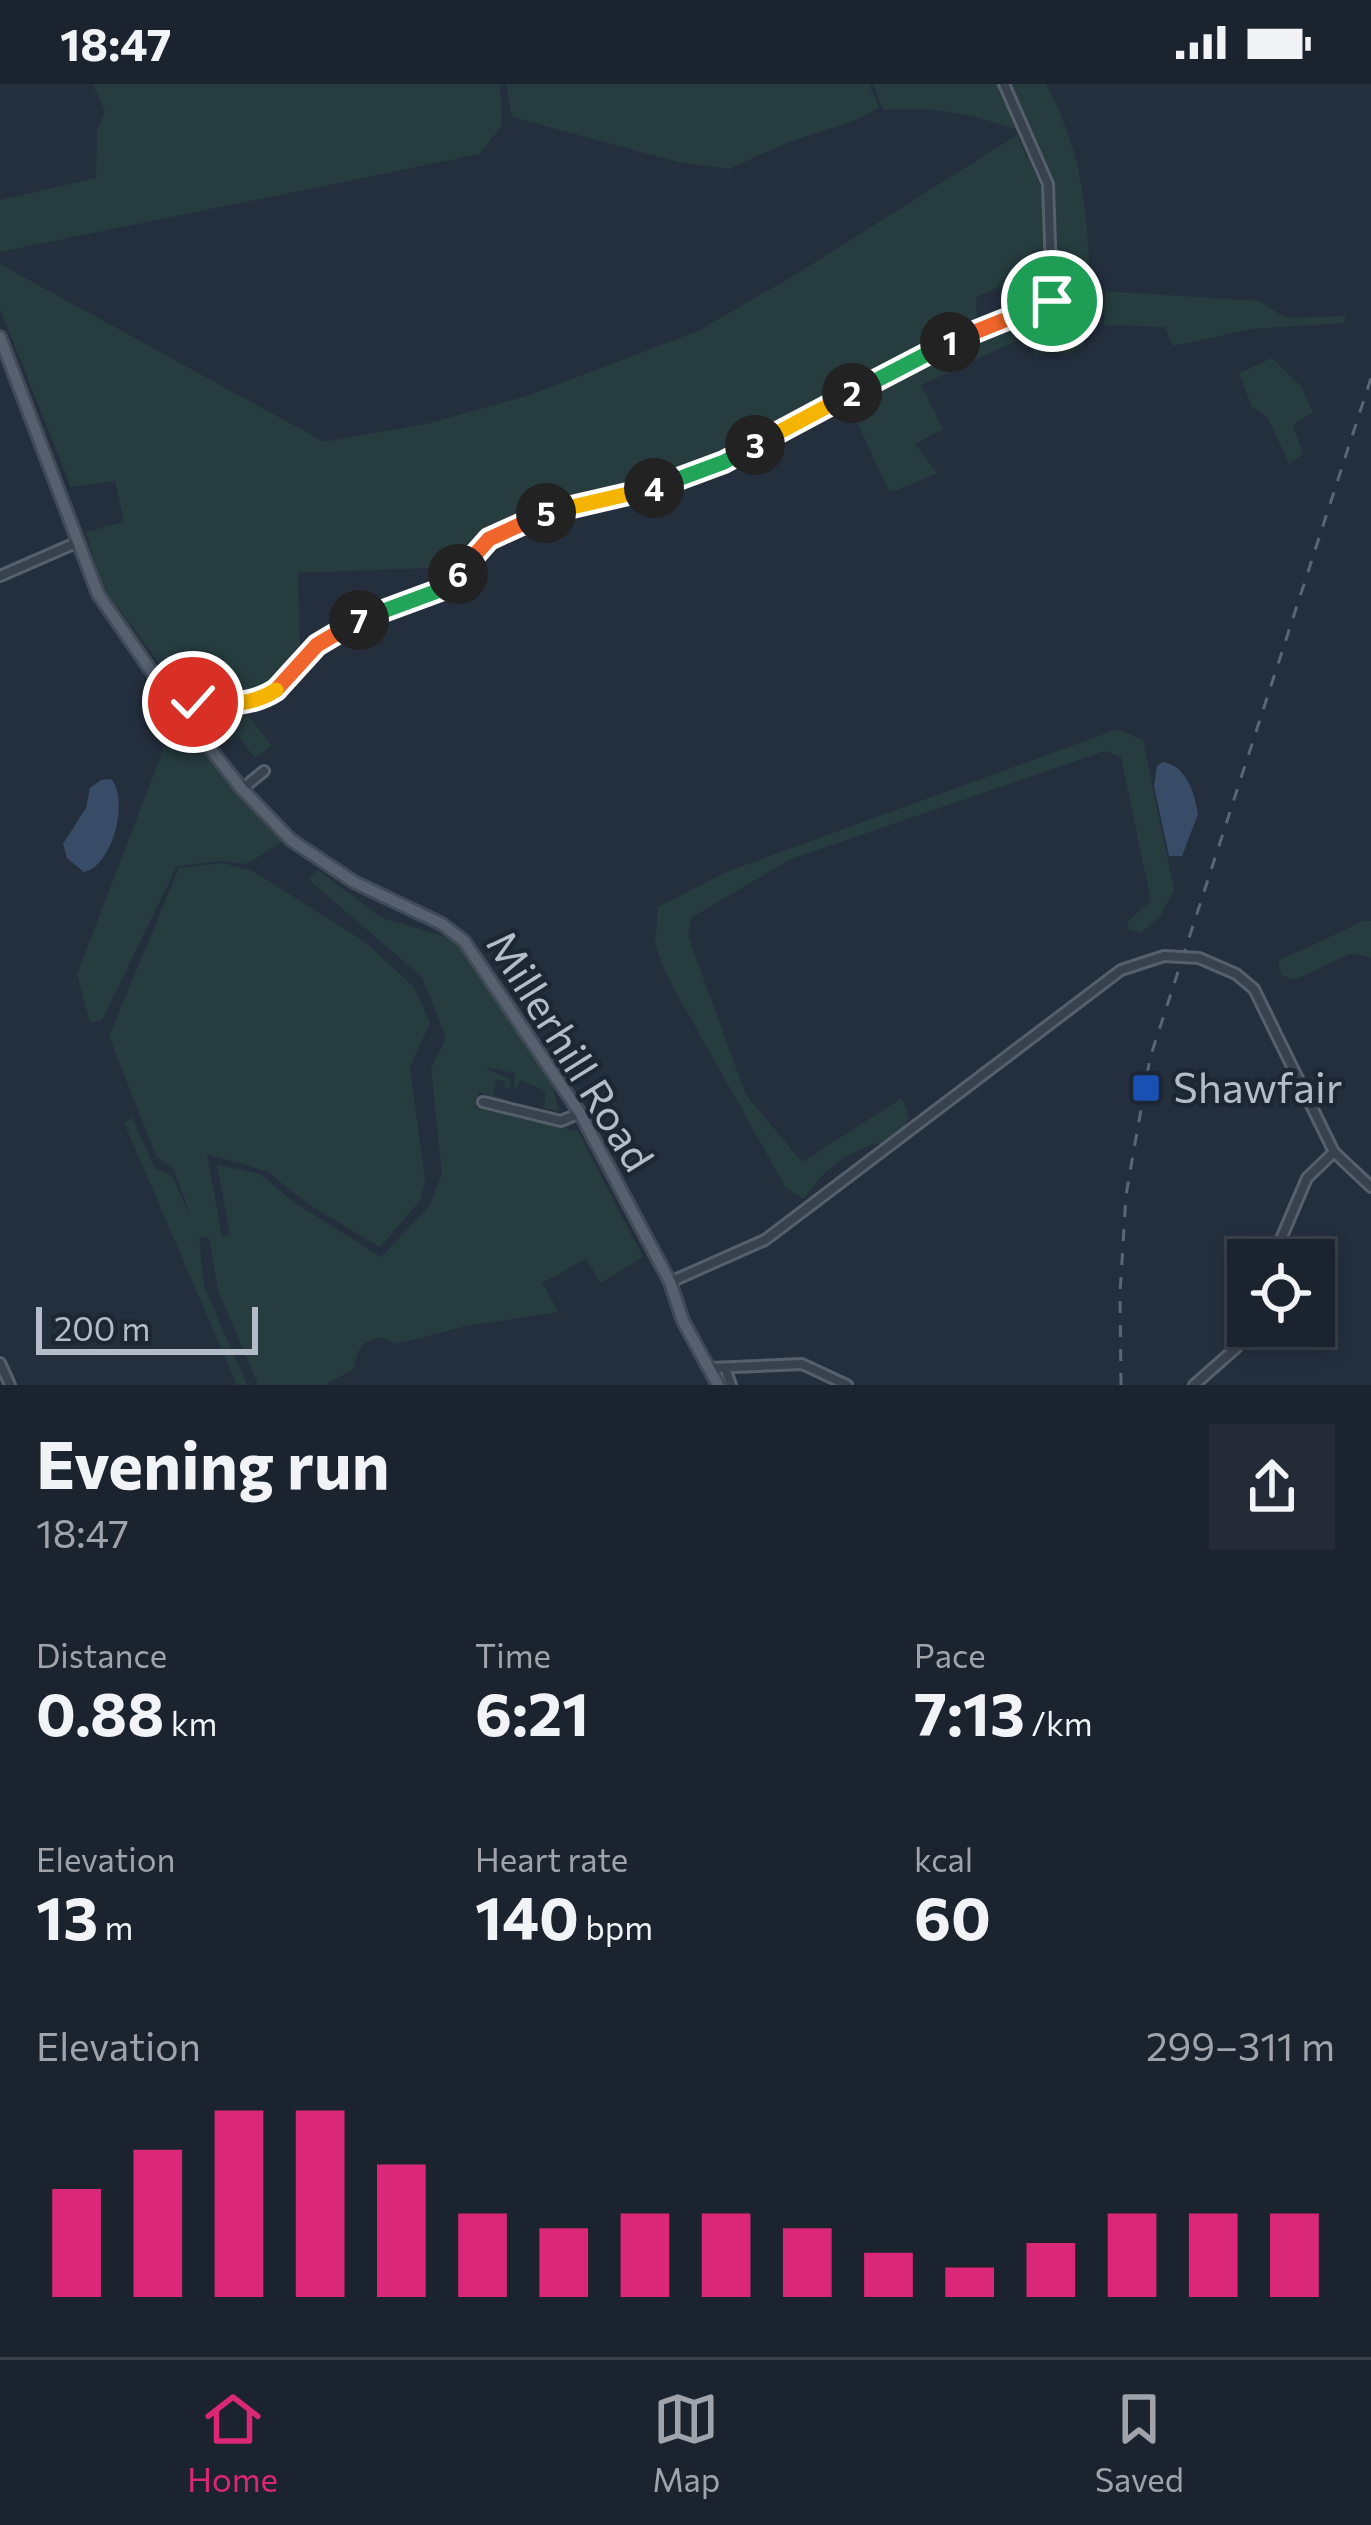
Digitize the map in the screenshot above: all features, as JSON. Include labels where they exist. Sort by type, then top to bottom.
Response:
[{"type":"main road","name":"Millerhill Road","points":[[0,337],[98,594],[242,789],[306,852],[442,924],[464,941],[580,1113],[670,1282],[683,1321],[718,1385]]},
{"type":"street","points":[[178,708],[186,703],[235,704],[271,694],[334,633],[443,589],[477,550],[507,529],[588,500],[674,483],[724,462],[968,333],[1052,301],[1048,184],[1004,84]]},
{"type":"street","points":[[0,576],[77,542]]},
{"type":"street","points":[[242,789],[264,771]]},
{"type":"street","points":[[670,1282],[765,1240],[1121,970],[1163,956],[1199,958],[1235,974],[1254,989],[1334,1152],[1371,1187]]},
{"type":"street","points":[[483,1102],[561,1120],[580,1113]]},
{"type":"street","points":[[1281,1239],[1307,1178],[1334,1152]]},
{"type":"street","points":[[1194,1385],[1236,1347]]},
{"type":"street","points":[[0,1363],[10,1385]]},
{"type":"street","points":[[708,1369],[802,1364],[847,1385]]},
{"type":"street","points":[[725,1368],[731,1385]]},
{"type":"green space","points":[[93,84],[500,84],[502,125],[480,154],[0,252],[0,200],[96,178],[97,130],[105,111]]},
{"type":"green space","points":[[506,84],[869,84],[879,107],[729,169],[678,162],[512,117]]},
{"type":"green space","points":[[873,84],[999,84],[1020,131],[953,113],[883,110]]},
{"type":"green space","points":[[1010,84],[1046,84],[1069,137],[1082,187],[1090,267],[1091,296],[1079,308],[1060,300],[1055,198],[1047,165]]},
{"type":"green space","points":[[1017,135],[1042,189],[1045,267],[976,297],[977,325],[662,479],[571,496],[482,532],[454,567],[298,573],[300,650],[264,690],[234,696],[178,688],[102,587],[86,532],[124,522],[115,481],[71,487],[0,309],[0,264],[324,442],[430,423],[530,395],[698,331]]},
{"type":"green space","points":[[1105,291],[1259,301],[1286,318],[1346,316],[1343,323],[1252,329],[1173,346],[1165,327],[1104,325]]},
{"type":"green space","points":[[1048,311],[1083,332],[1083,347],[1064,356],[1052,351],[1036,357],[1032,350],[1042,338],[1036,315]]},
{"type":"green space","points":[[1035,317],[1036,332],[921,385],[943,429],[915,444],[937,473],[895,491],[888,489],[847,401],[957,345]]},
{"type":"green space","points":[[1272,358],[1300,385],[1313,412],[1293,425],[1303,454],[1289,464],[1268,418],[1252,407],[1239,373]]},
{"type":"green space","points":[[166,702],[282,842],[247,864],[223,861],[177,866],[102,1020],[90,1023],[77,974],[167,740],[151,712]]},
{"type":"green space","points":[[197,707],[242,708],[272,746],[255,758],[238,736],[230,742],[216,723],[206,730],[194,714]]},
{"type":"green space","points":[[1118,729],[1143,740],[1174,890],[1161,915],[1141,933],[1127,929],[1129,920],[1151,901],[1121,757],[1105,751],[791,859],[691,918],[688,936],[746,1095],[802,1162],[902,1098],[909,1119],[895,1140],[843,1159],[804,1199],[786,1188],[668,978],[655,945],[658,907],[726,872]]},
{"type":"green space","points":[[222,863],[253,871],[365,942],[415,988],[430,1023],[410,1067],[425,1181],[419,1202],[380,1247],[313,1207],[266,1171],[207,1154],[222,1237],[230,1234],[217,1165],[259,1173],[295,1203],[381,1257],[429,1207],[442,1173],[431,1068],[446,1038],[422,977],[308,879],[318,870],[382,918],[456,940],[552,1084],[559,1111],[544,1108],[543,1090],[520,1080],[514,1088],[515,1073],[484,1067],[511,1080],[510,1088],[496,1080],[493,1095],[505,1099],[504,1104],[491,1101],[479,1090],[476,1108],[578,1131],[643,1257],[601,1283],[586,1259],[542,1283],[559,1312],[466,1326],[397,1344],[380,1337],[361,1347],[354,1369],[325,1385],[258,1385],[218,1290],[209,1238],[199,1237],[204,1286],[247,1385],[237,1385],[124,1123],[132,1117],[155,1169],[172,1176],[192,1220],[174,1170],[156,1156],[109,1036],[179,868]]},
{"type":"green space","points":[[1371,921],[1371,958],[1352,953],[1294,980],[1281,975],[1278,961]]},
{"type":"water","points":[[1163,762],[1184,775],[1198,814],[1182,856],[1169,856],[1154,786],[1157,766]]},
{"type":"water","points":[[111,779],[119,802],[115,832],[103,858],[84,872],[67,858],[63,844],[86,808],[90,788]]},
{"type":"railway","points":[[1121,1385],[1126,1195],[1150,1058],[1371,378]]},
{"type":"place","name":"Shawfair","points":[[1146,1088]]},
{"type":"route","points":[[193,702],[235,704],[271,694],[334,633],[443,589],[477,550],[507,529],[588,500],[674,483],[724,462],[968,333],[1052,301]]}]
